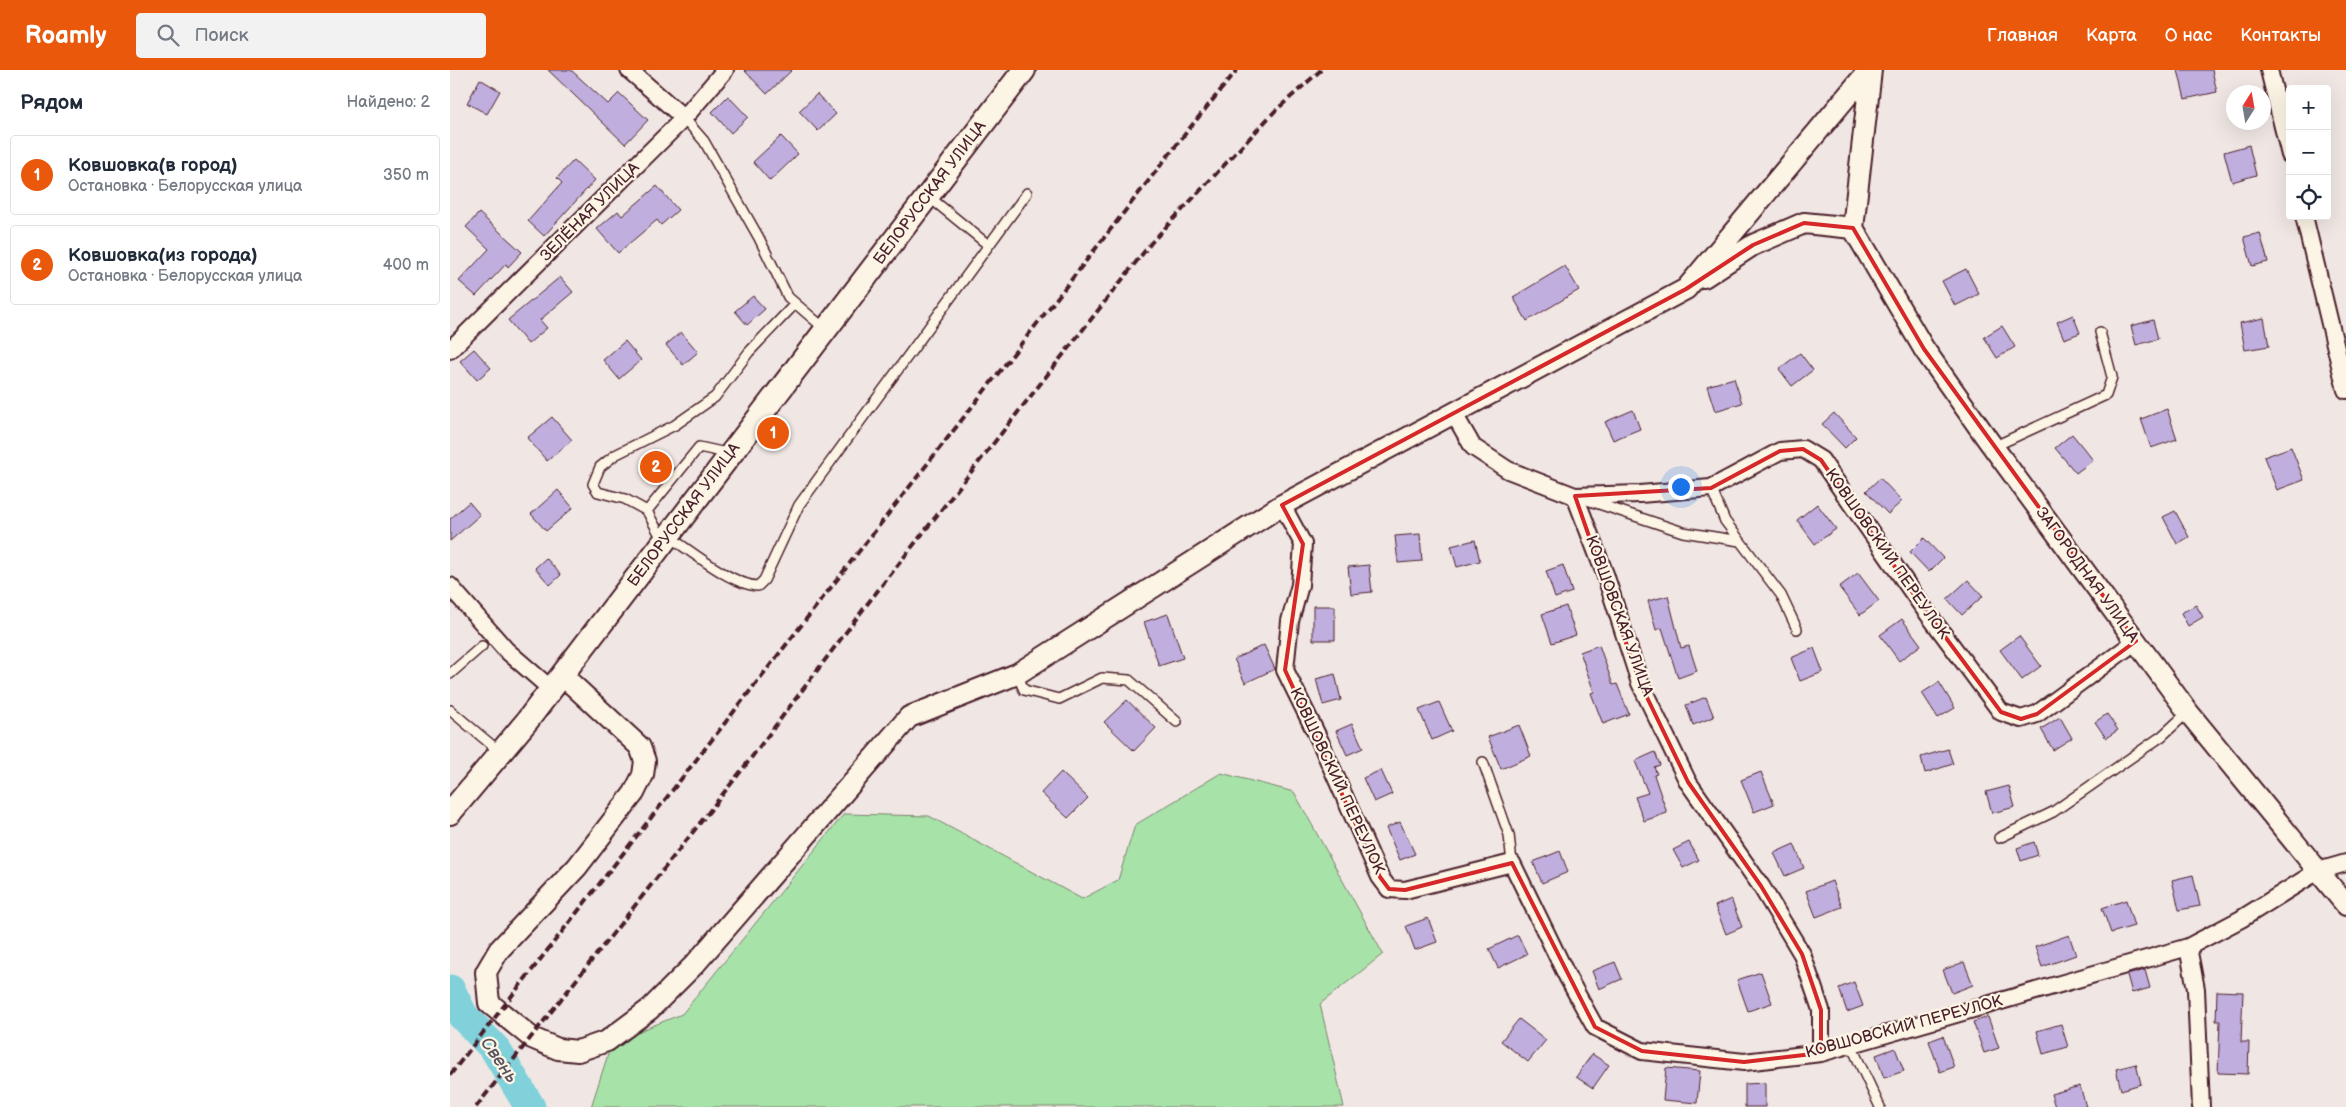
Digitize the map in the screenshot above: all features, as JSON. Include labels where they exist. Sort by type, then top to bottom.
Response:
[{"type":"main road","name":"БЕЛОРУССКАЯ УЛИЦА","points":[[450,813],[556,682],[1024,70]]},
{"type":"street","points":[[629,70],[684,118]]},
{"type":"street","name":"ЗЕЛЁНАЯ УЛИЦА","points":[[450,350],[684,118],[725,70]]},
{"type":"street","points":[[450,586],[506,650],[556,682],[640,747],[645,761],[643,775],[634,793],[576,867],[499,950],[486,972],[489,1003],[532,1038],[558,1049],[578,1051],[607,1041],[621,1031],[650,1009],[695,964],[909,717],[1017,674],[1282,505],[1686,289],[1753,245],[1804,223],[1853,228],[1870,70]]},
{"type":"street","points":[[1686,289],[1870,70]]},
{"type":"street","points":[[2269,70],[2286,139]]},
{"type":"street","points":[[2305,220],[2346,390]]},
{"type":"street","name":"ЗАГОРОДНАЯ УЛИЦА","points":[[1853,228],[1924,349],[1993,447],[2188,712],[2346,905]]},
{"type":"street","points":[[1454,414],[1473,447],[1508,470],[1575,496]]},
{"type":"street","name":"КОВШОВСКИЙ ПЕРЕУЛОК","points":[[1575,496],[1640,494],[1711,488],[1780,450],[1803,449],[1822,460],[1920,603],[2001,712],[2020,719],[2037,714],[2136,641]]},
{"type":"street","name":"КОВШОВСКАЯ УЛИЦА","points":[[1575,496],[1605,574],[1640,683],[1688,782],[1761,886],[1802,954],[1822,1010],[1821,1053]]},
{"type":"street","name":"КОВШОВСКИЙ ПЕРЕУЛОК","points":[[1282,505],[1304,544],[1300,585],[1290,621],[1285,670],[1319,739],[1380,877],[1389,889],[1405,890],[1512,863],[1568,978],[1595,1028],[1642,1051],[1744,1062],[1821,1053],[1852,1045],[2188,948],[2241,919],[2318,871],[2346,863]]},
{"type":"street","points":[[2188,948],[2196,989],[2201,1107]]},
{"type":"lane","points":[[684,118],[704,141],[759,238],[788,297],[794,305],[825,329]]},
{"type":"lane","points":[[794,305],[749,352],[715,397],[675,425],[614,455],[600,467],[593,484],[598,492],[626,498],[647,511],[666,539],[748,586],[758,586],[764,580],[799,505],[987,244],[1027,193]]},
{"type":"lane","points":[[928,195],[987,244]]},
{"type":"lane","points":[[1993,447],[2106,395],[2112,377],[2100,332]]},
{"type":"lane","points":[[647,511],[699,446],[731,454]]},
{"type":"lane","points":[[1711,488],[1725,521],[1782,595],[1797,629]]},
{"type":"lane","points":[[1575,496],[1683,532],[1740,540]]},
{"type":"lane","points":[[450,674],[482,646]]},
{"type":"lane","points":[[1017,674],[1024,690],[1059,699],[1102,678],[1129,680],[1177,722]]},
{"type":"lane","points":[[450,710],[500,752]]},
{"type":"lane","points":[[1999,838],[2053,812],[2162,736],[2188,712]]},
{"type":"lane","points":[[1483,762],[1510,835],[1512,863]]},
{"type":"lane","points":[[1852,1045],[1880,1107]]},
{"type":"highlighted area","points":[[1804,223],[1853,228],[1924,349],[2136,641],[2037,714],[2021,719],[2001,712],[1920,603],[1821,460],[1803,449],[1780,451],[1711,488],[1575,496],[1640,683],[1688,782],[1761,886],[1802,954],[1821,1010],[1821,1053],[1744,1062],[1642,1051],[1595,1027],[1512,863],[1405,890],[1389,889],[1380,877],[1285,670],[1303,544],[1282,505],[1686,289],[1753,245]]},
{"type":"green space","points":[[1221,773],[1294,792],[1383,954],[1320,1004],[1344,1107],[591,1107],[612,1042],[682,1014],[844,814],[929,816],[1082,899],[1118,880],[1135,825]]},
{"type":"building","points":[[548,70],[571,70],[608,104],[619,93],[648,120],[625,144]]},
{"type":"building","points":[[744,70],[792,70],[767,94]]},
{"type":"building","points":[[2178,70],[2212,70],[2217,92],[2185,99]]},
{"type":"building","points":[[480,79],[500,91],[487,114],[467,103]]},
{"type":"building","points":[[817,94],[836,114],[818,131],[799,111]]},
{"type":"building","points":[[728,96],[748,117],[731,133],[712,112]]},
{"type":"building","points":[[781,136],[798,154],[770,181],[753,162]]},
{"type":"building","points":[[2249,145],[2256,175],[2232,182],[2224,152]]},
{"type":"building","points":[[574,160],[595,180],[544,236],[528,221],[562,183],[557,178]]},
{"type":"building","points":[[657,186],[678,210],[661,225],[657,220],[618,253],[597,229],[618,211],[622,216]]},
{"type":"building","points":[[479,213],[522,252],[508,267],[506,264],[476,296],[459,281],[489,249],[466,227]]},
{"type":"building","points":[[2260,233],[2268,262],[2252,266],[2244,237]]},
{"type":"building","points":[[1565,266],[1579,290],[1527,321],[1513,297]]},
{"type":"building","points":[[1966,269],[1979,294],[1955,306],[1942,281]]},
{"type":"building","points":[[560,277],[573,292],[540,320],[547,328],[528,344],[508,320]]},
{"type":"building","points":[[753,296],[765,309],[747,325],[735,311]]},
{"type":"building","points":[[2073,315],[2080,333],[2064,339],[2057,322]]},
{"type":"building","points":[[2264,318],[2269,346],[2245,350],[2240,323]]},
{"type":"building","points":[[2153,320],[2158,339],[2136,345],[2131,326]]},
{"type":"building","points":[[2002,326],[2015,347],[1997,358],[1984,337]]},
{"type":"building","points":[[681,332],[698,352],[683,365],[666,345]]},
{"type":"building","points":[[625,341],[641,360],[619,379],[603,360]]},
{"type":"building","points":[[474,349],[491,368],[477,380],[460,361]]},
{"type":"building","points":[[1800,353],[1813,370],[1792,386],[1779,369]]},
{"type":"building","points":[[1734,378],[1742,403],[1715,411],[1707,386]]},
{"type":"building","points":[[2167,409],[2177,439],[2151,448],[2141,419]]},
{"type":"building","points":[[1633,410],[1640,429],[1613,440],[1605,422]]},
{"type":"building","points":[[1834,413],[1856,437],[1845,448],[1822,424]]},
{"type":"building","points":[[552,417],[572,440],[547,461],[527,438]]},
{"type":"building","points":[[2072,434],[2093,460],[2076,473],[2055,448]]},
{"type":"building","points":[[2291,447],[2304,480],[2277,490],[2264,457]]},
{"type":"building","points":[[1880,478],[1902,501],[1888,514],[1866,491]]},
{"type":"building","points":[[558,490],[573,508],[546,531],[531,514]]},
{"type":"building","points":[[469,502],[480,515],[450,541],[450,519]]},
{"type":"building","points":[[1817,504],[1836,529],[1815,544],[1797,520]]},
{"type":"building","points":[[2175,511],[2189,537],[2177,544],[2163,517]]},
{"type":"building","points":[[1420,534],[1422,561],[1398,563],[1395,536]]},
{"type":"building","points":[[1924,538],[1943,558],[1929,572],[1910,552]]},
{"type":"building","points":[[1475,540],[1480,561],[1457,567],[1451,546]]},
{"type":"building","points":[[546,558],[561,575],[550,585],[535,568]]},
{"type":"building","points":[[1369,565],[1372,592],[1351,594],[1348,567]]},
{"type":"building","points":[[1563,565],[1572,592],[1555,598],[1546,571]]},
{"type":"building","points":[[1858,573],[1879,601],[1860,615],[1839,587]]},
{"type":"building","points":[[1968,580],[1983,596],[1962,615],[1947,599]]},
{"type":"building","points":[[1668,596],[1681,648],[1689,646],[1697,671],[1678,678],[1662,628],[1656,630],[1648,601]]},
{"type":"building","points":[[2196,605],[2203,617],[2188,626],[2181,613]]},
{"type":"building","points":[[1313,606],[1335,606],[1335,640],[1313,640]]},
{"type":"building","points":[[1566,606],[1576,635],[1552,643],[1542,614]]},
{"type":"building","points":[[1168,614],[1183,658],[1159,666],[1144,622]]},
{"type":"building","points":[[1902,619],[1921,645],[1899,661],[1880,635]]},
{"type":"building","points":[[2019,636],[2041,666],[2022,680],[2000,650]]},
{"type":"building","points":[[1264,645],[1275,669],[1245,683],[1234,659]]},
{"type":"building","points":[[1599,645],[1613,685],[1617,684],[1629,714],[1603,724],[1591,693],[1594,692],[1580,652]]},
{"type":"building","points":[[1814,648],[1823,672],[1800,681],[1791,658]]},
{"type":"building","points":[[1335,674],[1341,700],[1323,705],[1316,679]]},
{"type":"building","points":[[1939,682],[1955,708],[1938,718],[1922,693]]},
{"type":"building","points":[[1706,697],[1714,717],[1693,725],[1686,705]]},
{"type":"building","points":[[1127,700],[1156,728],[1134,751],[1104,722]]},
{"type":"building","points":[[1439,702],[1452,731],[1432,740],[1419,710]]},
{"type":"building","points":[[2107,714],[2118,730],[2106,738],[2095,722]]},
{"type":"building","points":[[2060,717],[2072,738],[2053,750],[2041,729]]},
{"type":"building","points":[[1352,724],[1363,748],[1347,755],[1336,731]]},
{"type":"building","points":[[1519,725],[1531,756],[1501,769],[1488,737]]},
{"type":"building","points":[[1948,749],[1953,764],[1925,773],[1921,757]]},
{"type":"building","points":[[1655,752],[1660,765],[1654,767],[1657,774],[1654,775],[1667,813],[1644,821],[1635,797],[1648,793],[1635,761]]},
{"type":"building","points":[[1381,770],[1392,794],[1374,802],[1363,778]]},
{"type":"building","points":[[1061,772],[1088,798],[1068,818],[1041,793]]},
{"type":"building","points":[[1761,772],[1774,804],[1754,812],[1741,780]]},
{"type":"building","points":[[2009,786],[2015,807],[1992,813],[1986,792]]},
{"type":"building","points":[[1400,822],[1415,854],[1400,860],[1386,828]]},
{"type":"building","points":[[1689,842],[1699,860],[1683,868],[1673,850]]},
{"type":"building","points":[[2034,842],[2038,855],[2021,861],[2017,848]]},
{"type":"building","points":[[1794,844],[1804,868],[1785,876],[1774,853]]},
{"type":"building","points":[[1560,851],[1568,872],[1542,883],[1533,862]]},
{"type":"building","points":[[2193,875],[2200,906],[2179,910],[2172,880]]},
{"type":"building","points":[[1832,881],[1842,907],[1816,917],[1806,891]]},
{"type":"building","points":[[1731,899],[1742,927],[1726,934],[1715,906]]},
{"type":"building","points":[[2126,900],[2134,926],[2111,933],[2102,908]]},
{"type":"building","points":[[1428,918],[1437,942],[1415,950],[1406,926]]},
{"type":"building","points":[[1518,935],[1527,954],[1498,968],[1489,949]]},
{"type":"building","points":[[2069,935],[2076,955],[2042,967],[2035,947]]},
{"type":"building","points":[[1615,962],[1622,979],[1599,989],[1592,971]]},
{"type":"building","points":[[1964,962],[1973,985],[1952,993],[1943,970]]},
{"type":"building","points":[[2145,970],[2150,988],[2132,993],[2127,975]]},
{"type":"building","points":[[1761,972],[1772,1003],[1748,1011],[1737,980]]},
{"type":"building","points":[[1854,982],[1863,1006],[1847,1012],[1839,988]]},
{"type":"building","points":[[2217,991],[2243,992],[2241,1042],[2249,1042],[2248,1074],[2218,1073],[2220,1021],[2216,1021]]},
{"type":"building","points":[[1988,1017],[1999,1048],[1984,1053],[1973,1022]]},
{"type":"building","points":[[1519,1019],[1546,1040],[1528,1062],[1501,1041]]},
{"type":"building","points":[[2061,1024],[2068,1047],[2043,1054],[2037,1031]]},
{"type":"building","points":[[1943,1036],[1954,1067],[1940,1072],[1929,1041]]},
{"type":"building","points":[[1895,1048],[1904,1071],[1884,1078],[1876,1055]]},
{"type":"building","points":[[1592,1054],[1609,1065],[1593,1088],[1576,1077]]},
{"type":"building","points":[[2136,1064],[2141,1084],[2121,1090],[2116,1069]]},
{"type":"building","points":[[1666,1068],[1700,1071],[1697,1103],[1663,1100]]},
{"type":"building","points":[[1765,1083],[1765,1107],[1745,1107],[1745,1084]]},
{"type":"building","points":[[2080,1086],[2086,1107],[2055,1107],[2051,1094]]},
{"type":"waterway","name":"Свень","points":[[450,990],[463,1016],[495,1049],[530,1107]]},
{"type":"railway","points":[[450,1075],[1237,70]]},
{"type":"railway","points":[[476,1107],[745,766],[868,603],[1151,243],[1275,111],[1321,70]]},
{"type":"place","name":"Ковшовка(в город)","points":[[773,433]]},
{"type":"place","name":"Ковшовка(из города)","points":[[656,467]]}]
